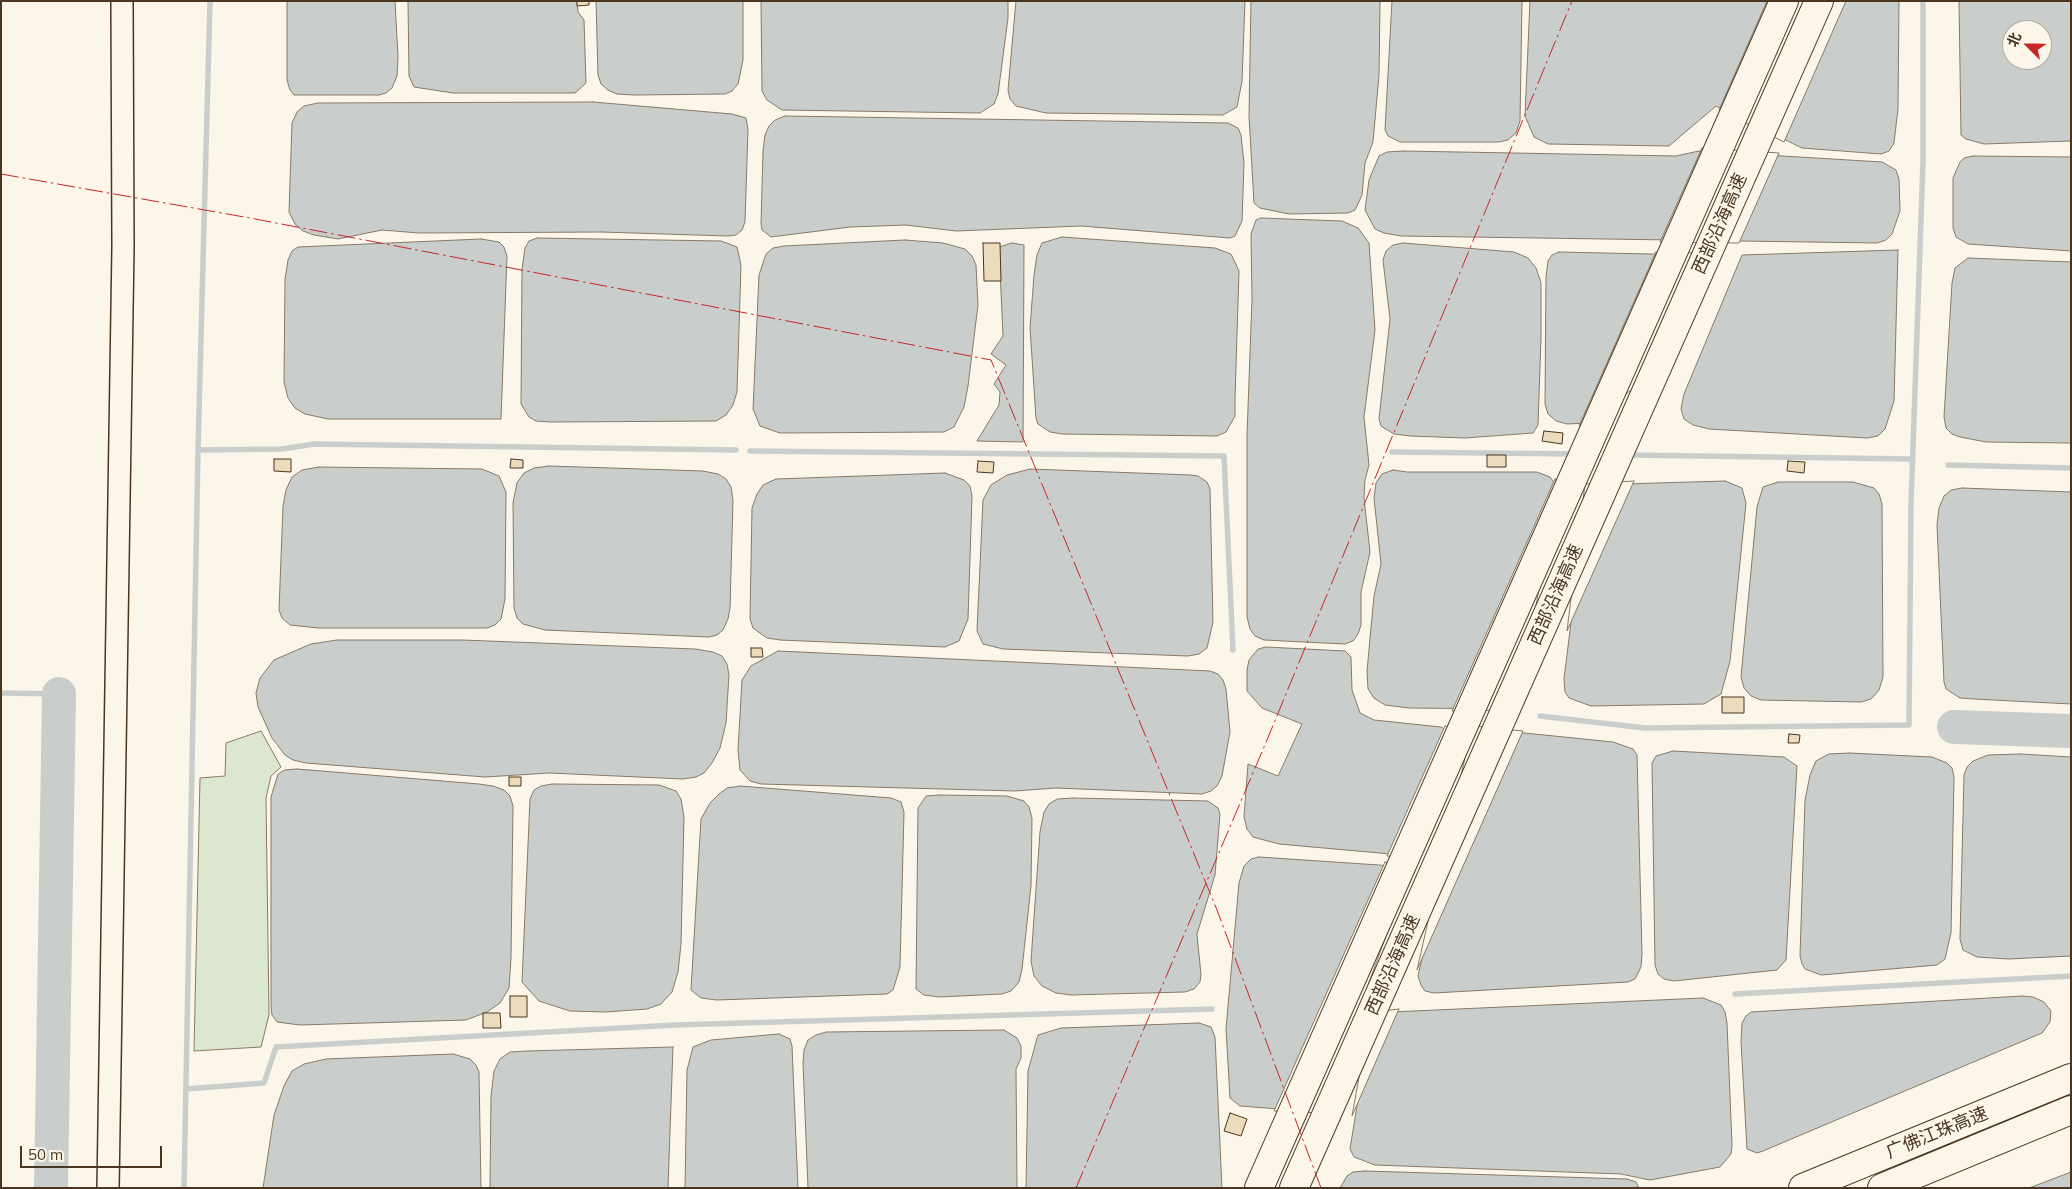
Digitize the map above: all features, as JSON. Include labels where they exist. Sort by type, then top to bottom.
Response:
[{"type":"highway","name":"西部沿海高速","points":[[1259,1188],[1784,1]]},
{"type":"highway","name":"西部沿海高速","points":[[1294,1188],[1819,1]]},
{"type":"highway","name":"广佛江珠高速","points":[[1803,1188],[2071,1078]]},
{"type":"highway","name":"广佛江珠高速","points":[[1882,1188],[2071,1110]]},
{"type":"street","points":[[108,1188],[123,247],[122,1]]},
{"type":"green space","points":[[261,731],[281,767],[271,776],[266,798],[269,1015],[261,1047],[194,1051],[200,778],[225,776],[226,743]]},
{"type":"shaded area","points":[[287,1],[395,1],[398,57],[397,76],[392,88],[386,93],[379,95],[294,95],[290,90],[287,80]]},
{"type":"shaded area","points":[[408,1],[577,1],[578,12],[584,20],[586,83],[575,93],[453,93],[414,87],[409,76]]},
{"type":"shaded area","points":[[596,1],[743,1],[743,60],[738,84],[732,91],[725,94],[634,95],[617,94],[608,90],[601,84],[598,75]]},
{"type":"shaded area","points":[[761,1],[1008,1],[1008,18],[998,94],[994,104],[980,113],[782,110],[767,100],[762,91]]},
{"type":"shaded area","points":[[1016,1],[1245,1],[1242,81],[1237,107],[1223,115],[1046,113],[1016,106],[1010,99],[1008,90]]},
{"type":"shaded area","points":[[1251,1],[1380,1],[1379,75],[1373,142],[1365,163],[1362,195],[1355,210],[1348,213],[1289,214],[1260,208],[1254,203],[1249,116]]},
{"type":"shaded area","points":[[1392,1],[1522,1],[1520,121],[1516,133],[1508,140],[1499,142],[1400,142],[1388,136],[1385,130]]},
{"type":"shaded area","points":[[1530,1],[1899,1],[1898,109],[1894,143],[1889,151],[1881,154],[1802,148],[1716,106],[1669,146],[1548,144],[1534,137],[1525,116]]},
{"type":"shaded area","points":[[1959,1],[2071,1],[2071,141],[1984,144],[1966,139],[1961,135]]},
{"type":"shaded area","points":[[593,102],[732,114],[746,118],[748,129],[745,222],[742,230],[736,235],[728,236],[601,232],[419,233],[382,230],[338,239],[303,231],[295,224],[289,212],[292,123],[297,112],[304,106],[318,103]]},
{"type":"shaded area","points":[[785,116],[1228,123],[1238,128],[1241,135],[1244,163],[1242,221],[1235,236],[1230,238],[1081,226],[956,231],[906,225],[850,227],[771,237],[762,230],[761,224],[763,151],[765,135],[769,126],[775,120]]},
{"type":"shaded area","points":[[1699,151],[1882,162],[1896,170],[1899,179],[1900,211],[1892,234],[1886,240],[1877,243],[1401,236],[1384,233],[1375,229],[1365,210],[1369,180],[1379,156],[1387,152],[1676,156]]},
{"type":"shaded area","points":[[1973,156],[2071,157],[2071,251],[1968,244],[1956,237],[1953,228],[1953,178],[1960,162],[1964,158]]},
{"type":"shaded area","points":[[1261,218],[1342,221],[1358,228],[1369,243],[1375,330],[1364,417],[1369,465],[1365,480],[1364,498],[1370,552],[1361,592],[1361,625],[1353,641],[1345,644],[1264,640],[1255,636],[1250,629],[1247,617],[1247,435],[1252,299],[1251,234],[1256,220]]},
{"type":"shaded area","points":[[1062,237],[1215,248],[1231,254],[1239,271],[1235,416],[1226,432],[1217,436],[1062,434],[1050,432],[1038,424],[1030,328],[1034,275],[1037,255],[1042,243]]},
{"type":"shaded area","points":[[537,238],[721,241],[737,247],[741,265],[737,392],[733,405],[726,415],[716,421],[551,422],[536,421],[529,417],[521,404],[522,269],[525,248],[529,241]]},
{"type":"shaded area","points":[[481,239],[499,242],[504,247],[507,256],[501,419],[328,419],[305,414],[295,408],[288,398],[284,382],[285,279],[288,260],[292,251],[298,247]]},
{"type":"shaded area","points":[[905,240],[943,243],[965,249],[972,256],[976,265],[978,305],[968,386],[964,407],[954,427],[944,432],[780,433],[760,426],[753,409],[759,275],[766,254],[773,248],[784,246]]},
{"type":"shaded area","points":[[1012,243],[1024,245],[1023,442],[977,441],[999,405],[1000,392],[994,384],[1006,365],[991,354],[1003,336],[999,247]]},
{"type":"shaded area","points":[[1403,243],[1514,252],[1528,258],[1536,268],[1541,283],[1541,338],[1538,425],[1533,433],[1465,438],[1410,436],[1394,434],[1381,426],[1379,419],[1390,319],[1383,260],[1386,251],[1393,245]]},
{"type":"shaded area","points":[[1898,250],[1894,401],[1885,429],[1878,436],[1867,438],[1709,429],[1693,425],[1684,419],[1681,409],[1684,394],[1742,255]]},
{"type":"shaded area","points":[[1559,252],[1696,255],[1586,423],[1567,424],[1556,421],[1548,414],[1545,404],[1546,277],[1548,261],[1552,255]]},
{"type":"shaded area","points":[[1968,258],[2071,262],[2071,443],[1986,442],[1960,437],[1952,434],[1946,428],[1944,417],[1952,283],[1955,268]]},
{"type":"shaded area","points":[[549,466],[703,471],[718,474],[726,479],[731,487],[733,500],[730,608],[723,630],[717,635],[709,637],[545,630],[523,624],[517,618],[514,608],[513,503],[517,483],[524,473],[534,468]]},
{"type":"shaded area","points":[[319,467],[482,469],[499,476],[506,492],[505,599],[501,619],[495,625],[487,628],[318,628],[290,625],[282,618],[279,610],[283,506],[286,490],[292,477],[302,470]]},
{"type":"shaded area","points":[[1030,469],[1191,475],[1198,476],[1207,482],[1210,489],[1213,622],[1207,648],[1199,654],[1188,656],[1003,649],[983,644],[977,631],[983,500],[991,485],[1007,475]]},
{"type":"shaded area","points":[[1393,470],[1407,472],[1537,472],[1550,477],[1555,484],[1514,709],[1409,708],[1385,705],[1374,698],[1368,689],[1367,671],[1374,596],[1381,564],[1374,498],[1376,483],[1382,474]]},
{"type":"shaded area","points":[[945,473],[964,480],[970,486],[972,496],[968,619],[959,641],[945,647],[780,640],[767,638],[753,628],[750,619],[752,508],[757,494],[763,485],[776,479]]},
{"type":"shaded area","points":[[1725,481],[1742,488],[1746,503],[1730,661],[1721,694],[1704,704],[1591,706],[1569,698],[1565,692],[1564,679],[1588,485]]},
{"type":"shaded area","points":[[1778,482],[1853,482],[1874,488],[1879,494],[1882,504],[1883,677],[1879,690],[1871,699],[1861,702],[1761,700],[1751,696],[1744,688],[1741,677],[1757,507],[1763,487]]},
{"type":"shaded area","points":[[1962,488],[2071,492],[2071,704],[1960,698],[1946,689],[1944,682],[1937,525],[1939,508],[1944,496],[1951,490]]},
{"type":"shaded area","points":[[337,640],[462,640],[695,649],[713,652],[722,656],[727,664],[729,675],[726,723],[720,748],[704,773],[696,777],[683,779],[549,773],[485,777],[306,763],[293,760],[285,755],[272,738],[258,707],[256,693],[260,678],[274,660],[311,644]]},
{"type":"shaded area","points":[[1266,647],[1345,651],[1351,657],[1352,690],[1360,713],[1374,720],[1441,727],[1450,732],[1402,855],[1279,844],[1253,837],[1247,829],[1244,817],[1248,764],[1278,776],[1302,724],[1262,708],[1247,691],[1249,660],[1258,649]]},
{"type":"shaded area","points":[[778,651],[1210,671],[1218,674],[1223,680],[1226,689],[1230,732],[1222,776],[1217,786],[1211,791],[1202,794],[1056,788],[1015,791],[761,784],[750,781],[740,770],[738,750],[742,680],[751,666]]},
{"type":"shaded area","points":[[1475,728],[1613,742],[1633,749],[1637,755],[1642,954],[1641,967],[1635,979],[1628,982],[1434,993],[1425,991],[1421,985],[1418,976]]},
{"type":"shaded area","points":[[1673,751],[1784,757],[1797,766],[1786,960],[1777,970],[1674,981],[1664,979],[1658,974],[1655,965],[1652,763],[1656,756]]},
{"type":"shaded area","points":[[1849,753],[1932,757],[1947,763],[1952,768],[1954,777],[1951,933],[1945,959],[1937,965],[1821,975],[1805,969],[1802,964],[1800,956],[1805,800],[1810,775],[1816,761],[1829,754]]},
{"type":"shaded area","points":[[2021,754],[2071,757],[2071,956],[2008,959],[1977,957],[1963,950],[1960,939],[1964,775],[1967,767],[1973,761],[1988,755]]},
{"type":"shaded area","points":[[297,769],[479,784],[504,790],[510,796],[513,806],[511,958],[509,988],[500,1003],[487,1012],[466,1020],[300,1025],[277,1022],[272,1015],[271,1006],[271,797],[278,774],[285,770]]},
{"type":"shaded area","points":[[552,784],[659,785],[676,791],[681,799],[684,817],[681,944],[678,972],[672,992],[661,1004],[647,1009],[605,1012],[570,1011],[539,1001],[522,982],[530,799],[534,790],[541,786]]},
{"type":"shaded area","points":[[740,786],[891,798],[901,802],[904,812],[900,967],[893,990],[887,994],[717,1000],[701,998],[691,990],[701,819],[710,803],[719,794],[727,788]]},
{"type":"shaded area","points":[[926,796],[1007,796],[1024,801],[1029,807],[1032,818],[1031,886],[1022,969],[1019,982],[1011,991],[1002,994],[939,997],[924,995],[916,989],[918,808]]},
{"type":"shaded area","points":[[1057,799],[1208,801],[1218,808],[1220,814],[1215,875],[1197,934],[1201,975],[1200,982],[1194,989],[1185,992],[1071,995],[1056,993],[1042,986],[1034,976],[1031,961],[1040,832],[1044,812],[1049,804]]},
{"type":"shaded area","points":[[1259,857],[1409,867],[1319,1112],[1240,1106],[1230,1098],[1226,1029],[1239,883],[1244,866],[1251,859]]},
{"type":"shaded area","points":[[2022,996],[2033,997],[2044,1002],[2051,1011],[2050,1022],[2042,1033],[1763,1151],[1757,1153],[1747,1149],[1741,1041],[1742,1023],[1751,1012]]},
{"type":"shaded area","points":[[1703,998],[1721,1005],[1725,1012],[1727,1023],[1732,1145],[1731,1154],[1720,1167],[1650,1180],[1621,1174],[1375,1165],[1354,1157],[1350,1149],[1368,1038],[1391,1012]]},
{"type":"shaded area","points":[[1199,1023],[1211,1027],[1215,1037],[1222,1188],[1026,1188],[1028,1071],[1038,1035],[1061,1028]]},
{"type":"shaded area","points":[[1004,1030],[1017,1038],[1021,1046],[1021,1058],[1016,1069],[1017,1188],[808,1188],[803,1063],[804,1050],[808,1040],[826,1032]]},
{"type":"shaded area","points":[[779,1034],[790,1039],[792,1046],[798,1188],[685,1188],[687,1070],[693,1047],[711,1040]]},
{"type":"shaded area","points":[[673,1047],[668,1188],[490,1188],[491,1096],[494,1071],[500,1059],[510,1052]]},
{"type":"shaded area","points":[[453,1054],[470,1059],[476,1065],[479,1072],[481,1188],[263,1188],[274,1115],[284,1086],[292,1071],[304,1064],[326,1059]]},
{"type":"shaded area","points":[[1353,1172],[1627,1179],[1636,1182],[1639,1188],[1340,1188],[1347,1176]]},
{"type":"shaded area","points":[[2071,1172],[2071,1188],[2029,1188]]},
{"type":"pier","points":[[1767,1],[1846,1],[1784,142],[1719,110]]},
{"type":"pier","points":[[1702,148],[1779,153],[1739,243],[1660,242]]},
{"type":"pier","points":[[1656,252],[1696,253],[1635,387],[1587,425],[1579,426]]},
{"type":"pier","points":[[1555,479],[1558,485],[1517,710],[1452,711]]},
{"type":"pier","points":[[1634,481],[1567,631],[1585,484]]},
{"type":"pier","points":[[1445,726],[1451,730],[1402,857],[1387,856]]},
{"type":"pier","points":[[1472,727],[1523,731],[1417,970]]},
{"type":"pier","points":[[1385,862],[1409,864],[1411,868],[1321,1113],[1274,1111]]},
{"type":"pier","points":[[1399,1009],[1352,1116],[1366,1038],[1380,1014]]},
{"type":"building","points":[[577,1],[589,1],[589,5],[577,6]]},
{"type":"building","points":[[983,243],[1000,243],[1001,281],[984,281]]},
{"type":"building","points":[[1544,431],[1563,433],[1562,444],[1542,441]]},
{"type":"building","points":[[1487,455],[1506,455],[1506,467],[1487,467]]},
{"type":"building","points":[[274,459],[291,459],[291,472],[274,471]]},
{"type":"building","points":[[511,459],[523,460],[523,468],[510,468]]},
{"type":"building","points":[[978,461],[994,462],[993,473],[977,472]]},
{"type":"building","points":[[1788,461],[1805,462],[1804,473],[1787,471]]},
{"type":"building","points":[[751,648],[762,648],[763,657],[751,657]]},
{"type":"building","points":[[1722,697],[1744,697],[1744,713],[1722,713]]},
{"type":"building","points":[[1789,734],[1800,735],[1799,743],[1788,743]]},
{"type":"building","points":[[509,777],[521,777],[521,786],[509,786]]},
{"type":"building","points":[[510,996],[527,996],[527,1017],[510,1017]]},
{"type":"building","points":[[483,1013],[500,1013],[501,1028],[483,1028]]},
{"type":"building","points":[[1230,1113],[1247,1119],[1241,1136],[1224,1131]]},
{"type":"waterway","points":[[184,1188],[198,450],[210,1]]},
{"type":"waterway","points":[[1540,716],[1645,728],[1909,725],[1911,504],[1923,162],[1923,1]]},
{"type":"waterway","points":[[198,450],[282,449],[314,444],[736,450]]},
{"type":"waterway","points":[[750,451],[1224,456],[1233,650]]},
{"type":"waterway","points":[[1392,452],[1576,454]]},
{"type":"waterway","points":[[1627,455],[1913,459]]},
{"type":"waterway","points":[[1948,465],[2071,468]]},
{"type":"waterway","points":[[1,693],[59,694]]},
{"type":"waterway","points":[[51,1188],[59,694]]},
{"type":"waterway","points":[[1954,727],[2071,731]]},
{"type":"waterway","points":[[1735,994],[2071,976]]},
{"type":"waterway","points":[[186,1089],[264,1083],[276,1047],[675,1025],[1212,1009]]},
{"type":"power","points":[[1076,1188],[1267,740],[1572,1]]},
{"type":"power","points":[[1,174],[250,218],[991,360],[1217,910],[1321,1188]]}]
